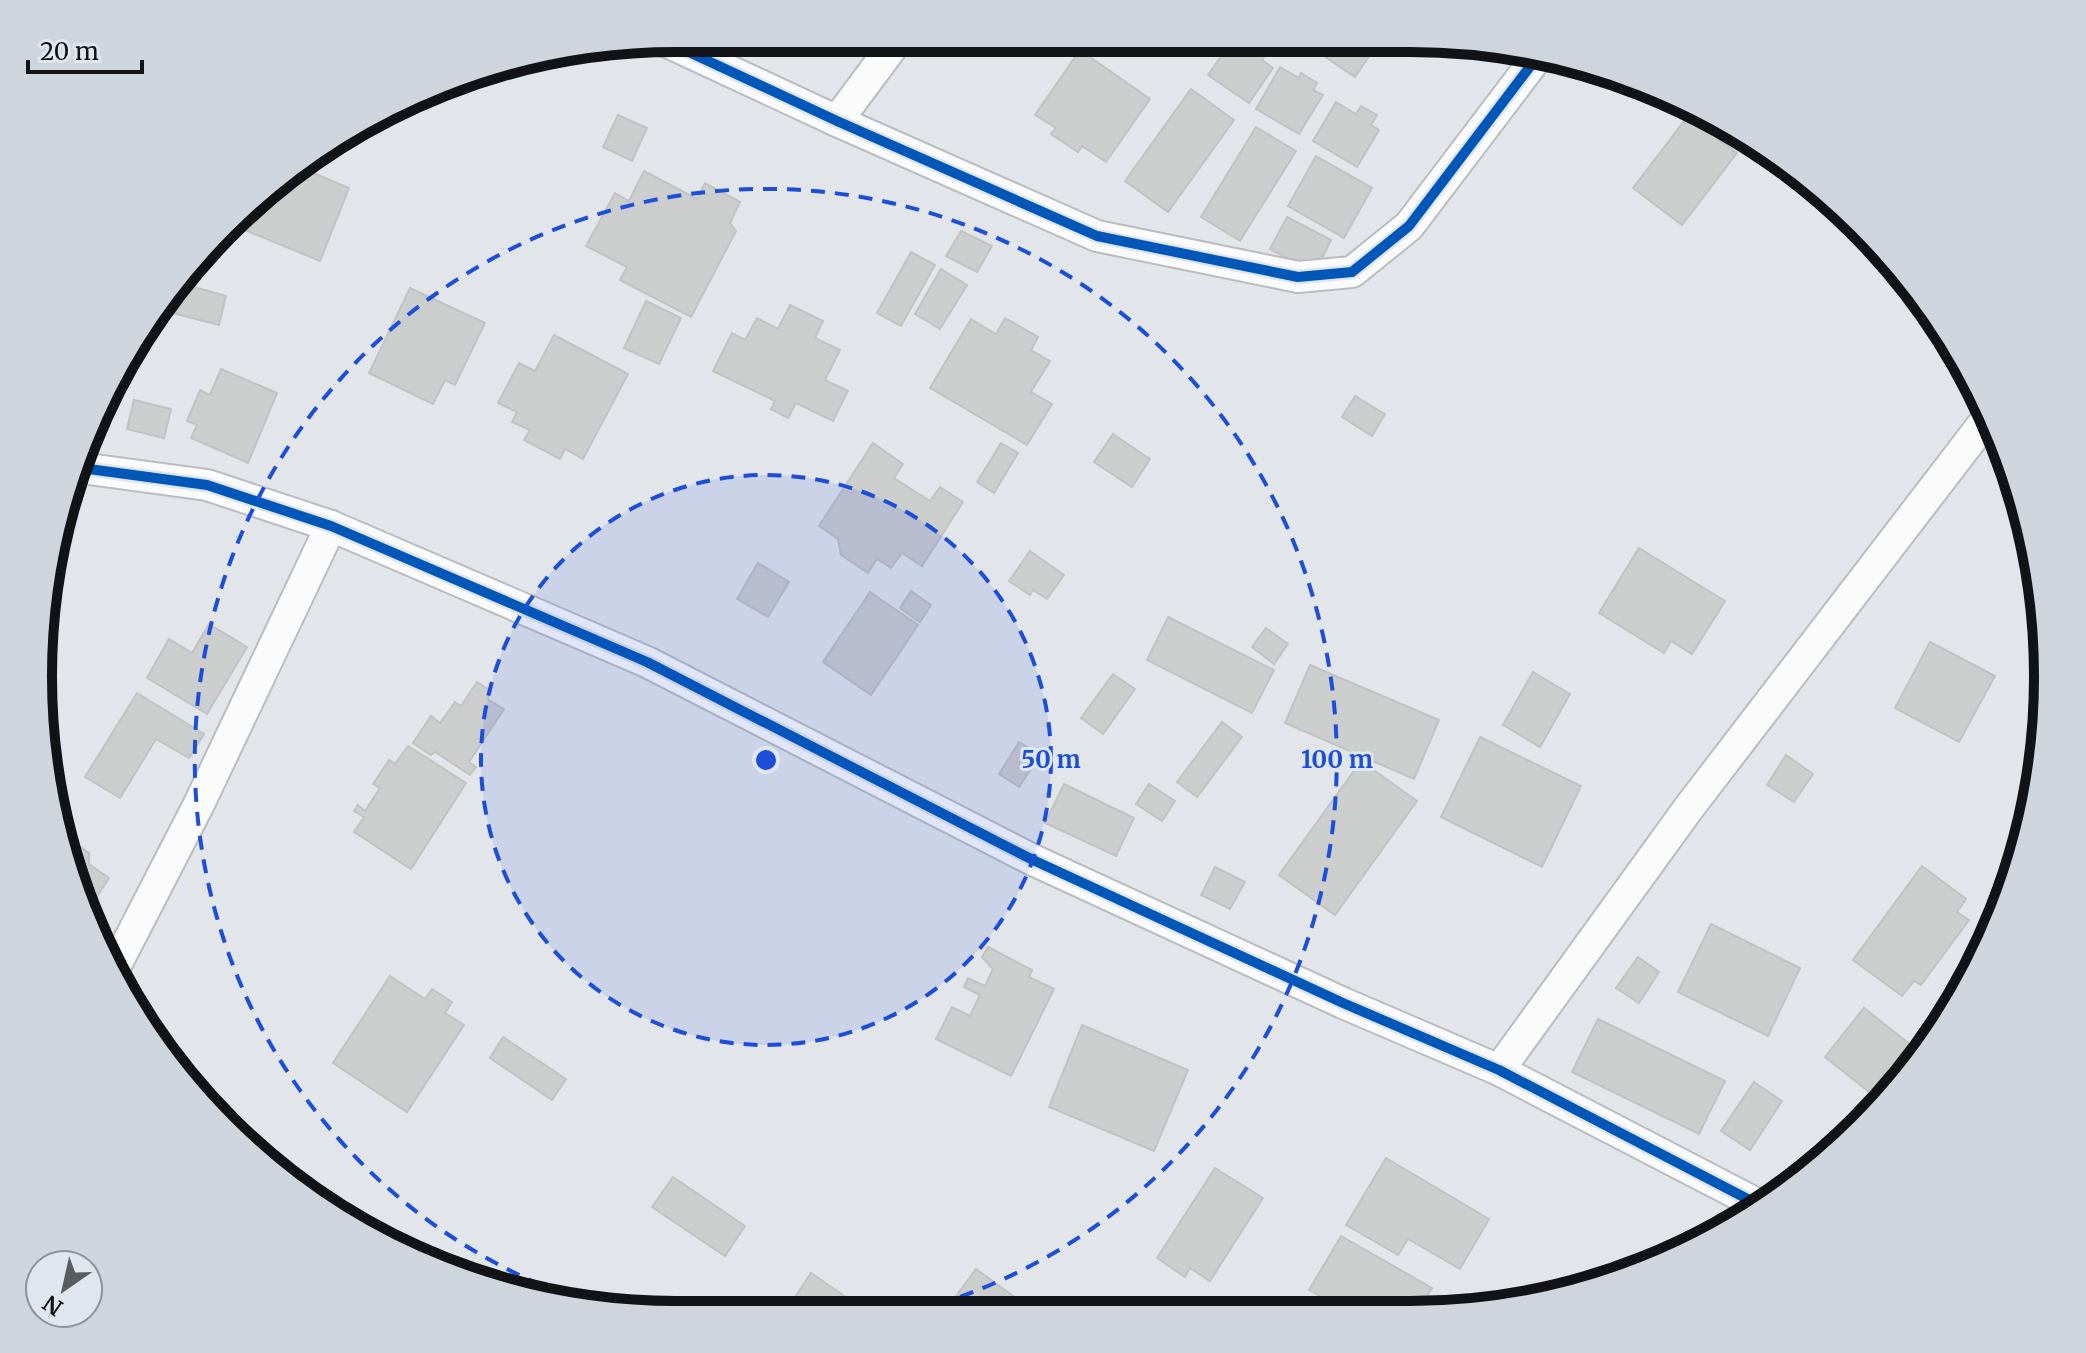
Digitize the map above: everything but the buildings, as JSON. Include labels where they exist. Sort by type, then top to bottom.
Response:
[{"type":"street","points":[[689,52],[1097,236],[1298,277],[1352,272],[1409,226],[1532,64]]},
{"type":"street","points":[[837,121],[888,52]]},
{"type":"street","points":[[1499,1070],[1688,809],[1981,427]]},
{"type":"street","points":[[88,469],[207,485],[331,526],[647,662],[1033,860],[1343,1003],[1499,1070],[1749,1200]]},
{"type":"street","points":[[119,959],[199,804],[331,526]]},
{"type":"cycle path","points":[[689,52],[1097,236],[1298,277],[1352,272],[1409,226],[1532,64]]},
{"type":"cycle path","points":[[88,469],[207,485],[331,526],[647,662],[1033,860],[1343,1003],[1499,1070],[1749,1200]]}]
